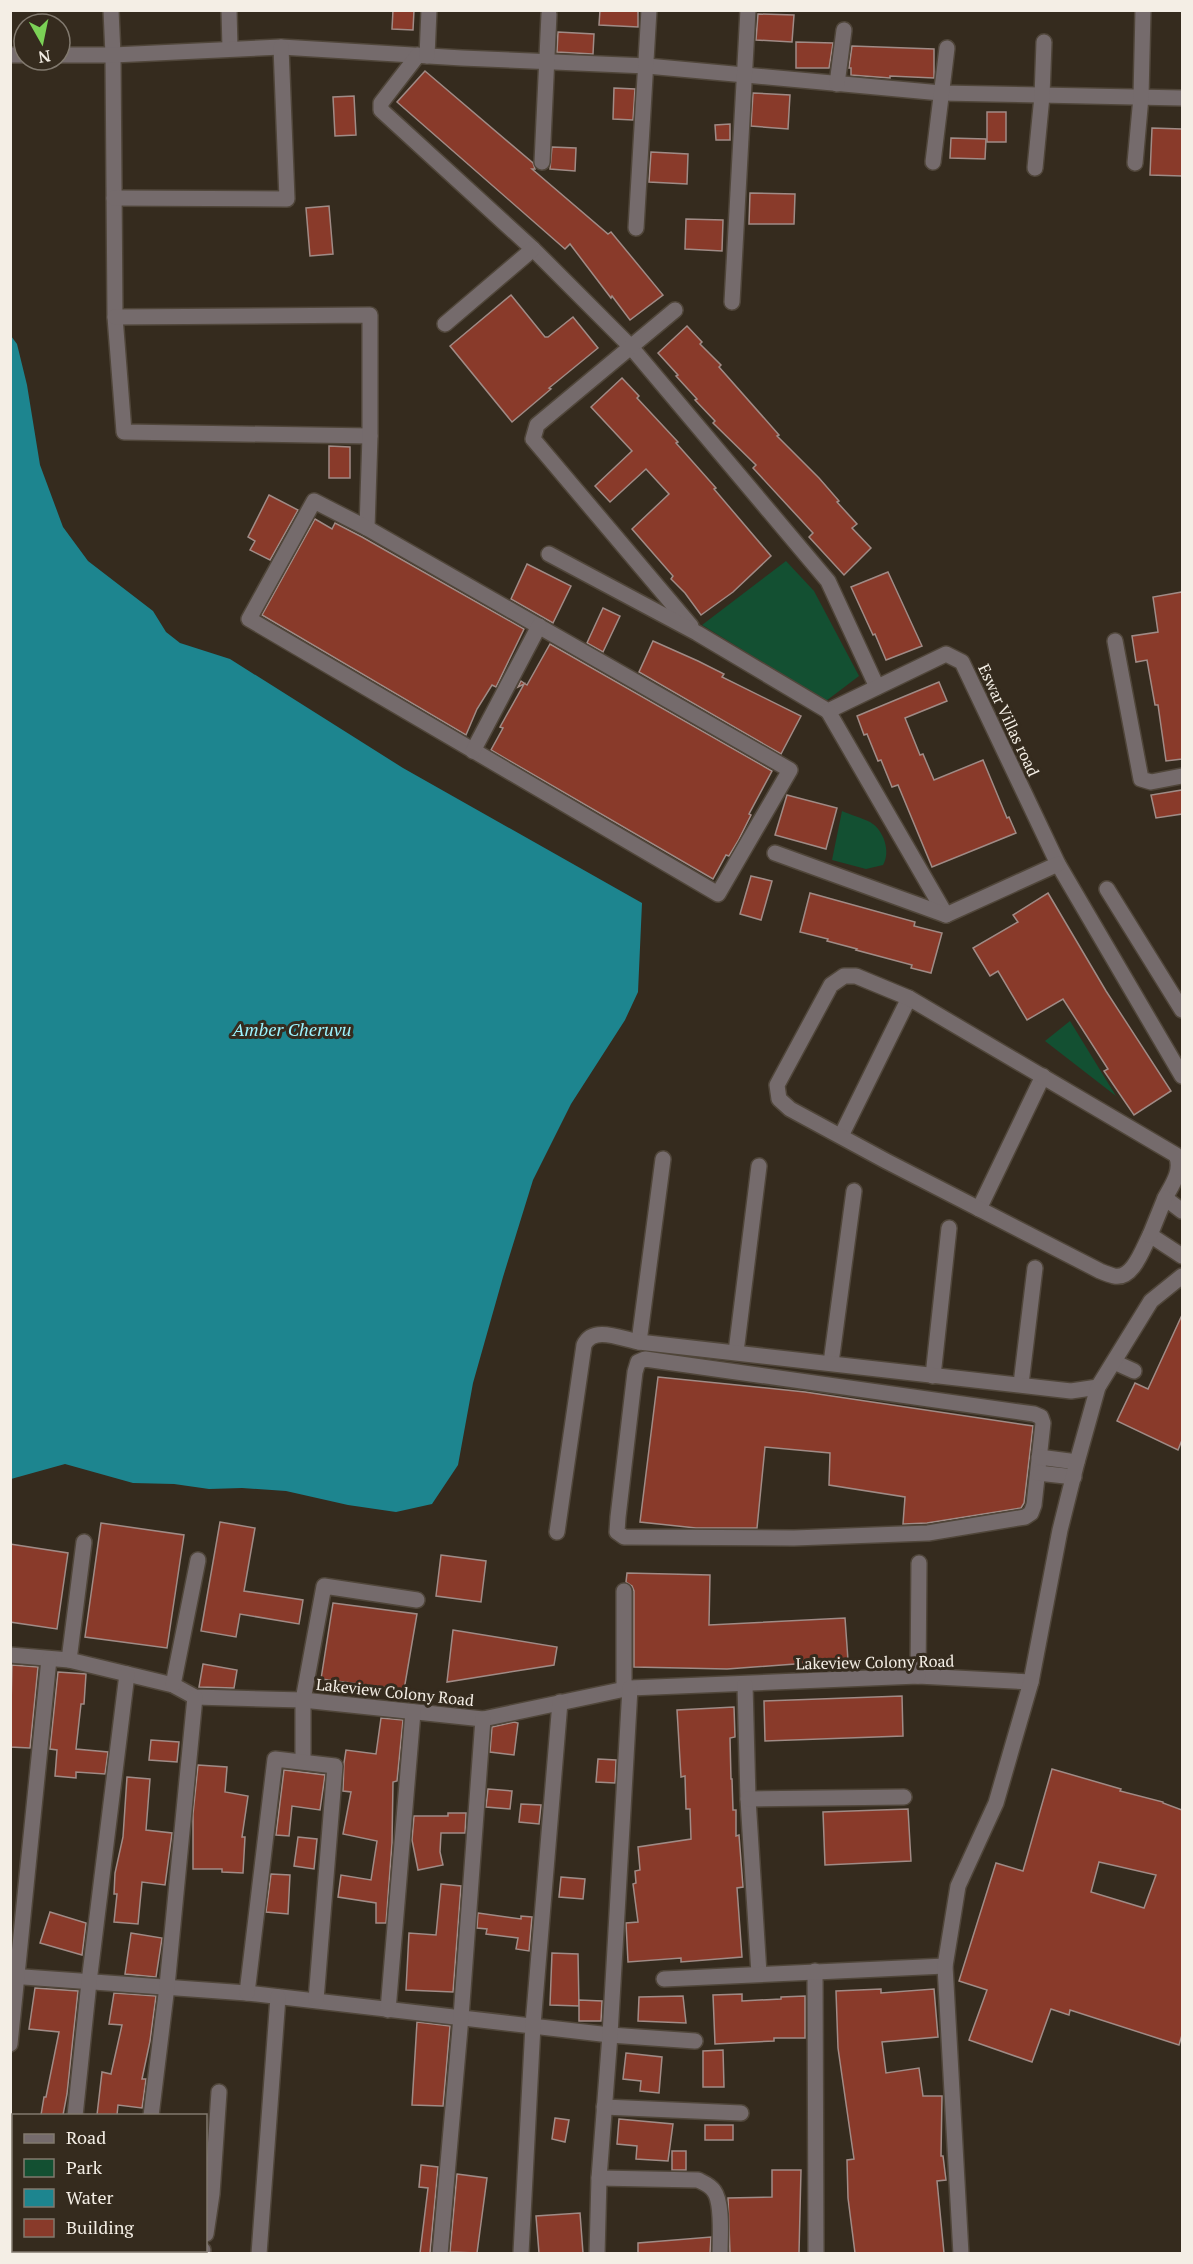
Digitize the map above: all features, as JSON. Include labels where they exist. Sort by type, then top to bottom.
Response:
[{"type":"street","points":[[111,10],[114,55],[115,317],[124,432],[370,436]]},
{"type":"street","points":[[229,10],[230,48]]},
{"type":"street","points":[[429,10],[423,55],[381,104],[381,110],[533,249],[631,347],[828,581],[877,687]]},
{"type":"street","points":[[636,228],[650,10]]},
{"type":"street","points":[[732,302],[748,10]]},
{"type":"street","points":[[1135,163],[1141,97],[1143,10]]},
{"type":"street","points":[[543,162],[549,62],[549,14]]},
{"type":"street","points":[[837,84],[844,30]]},
{"type":"street","points":[[1035,168],[1042,96],[1044,42]]},
{"type":"street","points":[[72,55],[281,47],[646,66],[941,93],[1182,98]]},
{"type":"street","points":[[114,198],[287,199],[281,47]]},
{"type":"street","points":[[933,162],[947,48]]},
{"type":"street","points":[[445,324],[533,249]]},
{"type":"street","points":[[675,310],[537,425],[533,439],[697,633]]},
{"type":"street","points":[[115,317],[370,315],[367,528]]},
{"type":"street","points":[[314,501],[367,528],[790,770],[718,894],[249,619],[314,501]]},
{"type":"street","points":[[549,554],[697,633],[828,711],[946,915]]},
{"type":"street","points":[[473,751],[539,626]]},
{"type":"street","points":[[1115,641],[1141,779],[1151,782],[1182,776]]},
{"type":"street","name":"Eswar Villas road","points":[[828,711],[946,654],[962,662],[1058,864],[1182,1076]]},
{"type":"street","points":[[775,853],[946,915],[1058,864]]},
{"type":"street","points":[[1107,889],[1182,1010]]},
{"type":"street","points":[[844,975],[856,976],[909,998],[1176,1155],[1179,1169],[1150,1235],[1131,1269],[1124,1275],[1115,1277],[1100,1271],[886,1161],[790,1108],[779,1099],[777,1085],[831,985],[837,980],[844,975]]},
{"type":"street","points":[[841,1136],[909,998]]},
{"type":"street","points":[[979,1209],[1043,1076]]},
{"type":"street","points":[[639,1342],[663,1159]]},
{"type":"street","points":[[736,1352],[759,1166]]},
{"type":"street","points":[[831,1364],[854,1191]]},
{"type":"street","points":[[1165,1198],[1182,1210]]},
{"type":"street","points":[[933,1376],[949,1228]]},
{"type":"street","points":[[1150,1235],[1182,1256]]},
{"type":"street","points":[[1021,1384],[1035,1268]]},
{"type":"street","points":[[961,2253],[945,1966],[958,1886],[996,1803],[1031,1682],[1060,1530],[1098,1387],[1151,1301],[1182,1276]]},
{"type":"street","points":[[558,1532],[584,1345],[587,1338],[596,1334],[639,1342],[1071,1391],[1098,1387]]},
{"type":"street","points":[[645,1359],[1034,1414],[1041,1418],[1042,1423],[1038,1473],[1034,1505],[1031,1513],[1025,1517],[928,1533],[794,1538],[642,1538],[624,1537],[617,1532],[635,1372],[638,1362],[645,1359]]},
{"type":"street","points":[[1114,1362],[1134,1371]]},
{"type":"street","points":[[1039,1457],[1077,1462]]},
{"type":"street","points":[[1038,1473],[1074,1477]]},
{"type":"street","points":[[69,1660],[84,1542]]},
{"type":"street","points":[[173,1685],[198,1560]]},
{"type":"street","points":[[918,1676],[919,1563]]},
{"type":"street","points":[[303,1761],[303,1700],[324,1586],[417,1600]]},
{"type":"street","points":[[597,2253],[599,2178],[610,2035],[627,1689],[624,1591]]},
{"type":"street","name":"Lakeview Colony Road","points":[[10,1655],[69,1660],[173,1685],[195,1697],[303,1700],[483,1719],[627,1689],[918,1676],[1031,1682]]},
{"type":"street","points":[[10,2044],[14,1977],[49,1659]]},
{"type":"street","points":[[75,2114],[127,1674]]},
{"type":"street","points":[[745,1684],[748,1798],[759,1974]]},
{"type":"street","points":[[151,2114],[167,1986],[195,1697]]},
{"type":"street","points":[[521,2253],[533,2025],[560,1702]]},
{"type":"street","points":[[388,2010],[413,1712]]},
{"type":"street","points":[[440,2253],[461,2017],[483,1719]]},
{"type":"street","points":[[247,1993],[275,1759],[303,1761],[335,1766],[316,2000]]},
{"type":"street","points":[[748,1798],[904,1797]]},
{"type":"street","points":[[664,1979],[945,1966]]},
{"type":"street","points":[[815,1971],[816,2253]]},
{"type":"street","points":[[14,1977],[247,1993],[610,2035],[695,2041]]},
{"type":"street","points":[[259,2253],[278,1997]]},
{"type":"street","points":[[207,2227],[212,2194],[219,2092]]},
{"type":"street","points":[[604,2107],[741,2113]]},
{"type":"street","points":[[599,2178],[698,2180],[710,2186],[718,2201],[720,2253]]},
{"type":"green space","points":[[786,561],[814,591],[859,676],[826,701],[702,625]]},
{"type":"green space","points":[[842,811],[870,822],[879,830],[886,848],[883,865],[866,869],[832,860]]},
{"type":"green space","points":[[1070,1021],[1116,1096],[1045,1041]]},
{"type":"water","name":"Amber Cheruvu","points":[[11,336],[17,344],[27,385],[40,465],[63,527],[88,561],[153,611],[166,632],[180,643],[230,659],[403,768],[642,903],[638,992],[625,1020],[571,1104],[533,1180],[473,1383],[458,1465],[432,1504],[396,1512],[348,1505],[286,1491],[242,1488],[209,1489],[174,1484],[133,1483],[65,1464],[11,1479]]},
{"type":"building","points":[[393,10],[414,10],[413,30],[392,29]]},
{"type":"building","points":[[600,10],[638,10],[638,27],[599,25]]},
{"type":"building","points":[[758,14],[794,15],[792,42],[756,40]]},
{"type":"building","points":[[558,32],[594,34],[593,54],[557,52]]},
{"type":"building","points":[[796,42],[833,43],[829,68],[796,68]]},
{"type":"building","points":[[852,46],[934,49],[934,78],[851,75],[851,68],[849,68]]},
{"type":"building","points":[[425,71],[533,163],[535,169],[532,169],[608,234],[611,232],[663,295],[630,320],[570,244],[565,249],[397,102]]},
{"type":"building","points":[[614,88],[635,89],[633,120],[613,119]]},
{"type":"building","points":[[753,93],[790,95],[788,129],[751,126]]},
{"type":"building","points":[[354,96],[356,135],[335,136],[333,97]]},
{"type":"building","points":[[987,112],[1006,112],[1006,142],[987,142]]},
{"type":"building","points":[[730,124],[730,140],[716,140],[715,125]]},
{"type":"building","points":[[1152,128],[1182,129],[1182,176],[1150,175]]},
{"type":"building","points":[[951,138],[986,139],[985,159],[950,158]]},
{"type":"building","points":[[552,147],[576,148],[575,171],[550,169]]},
{"type":"building","points":[[651,152],[688,154],[687,184],[649,182]]},
{"type":"building","points":[[750,193],[795,194],[794,224],[749,224]]},
{"type":"building","points":[[329,206],[333,254],[310,256],[306,208]]},
{"type":"building","points":[[686,219],[723,220],[722,251],[685,249]]},
{"type":"building","points":[[511,295],[545,337],[573,317],[598,348],[512,422],[450,346]]},
{"type":"building","points":[[687,326],[702,342],[700,344],[721,365],[719,367],[779,435],[777,436],[819,478],[857,524],[852,528],[871,548],[844,575],[809,537],[813,533],[753,468],[756,465],[713,423],[715,421],[695,400],[697,399],[658,353]]},
{"type":"building","points":[[622,378],[639,396],[637,398],[678,442],[676,443],[771,556],[733,592],[701,615],[671,579],[673,576],[632,529],[669,494],[646,469],[610,502],[595,486],[632,451],[591,407]]},
{"type":"building","points":[[329,446],[350,447],[350,478],[329,478]]},
{"type":"building","points":[[269,495],[298,510],[270,560],[250,550],[255,541],[248,537]]},
{"type":"building","points":[[315,519],[332,529],[335,523],[362,537],[524,629],[496,687],[492,685],[477,709],[466,735],[262,615]]},
{"type":"building","points":[[527,564],[571,586],[553,623],[511,599]]},
{"type":"building","points":[[888,572],[922,646],[886,660],[851,587]]},
{"type":"building","points":[[1182,592],[1182,759],[1166,761],[1158,705],[1155,705],[1147,660],[1136,662],[1132,636],[1158,632],[1153,597]]},
{"type":"building","points":[[603,608],[620,616],[603,652],[587,643]]},
{"type":"building","points":[[653,641],[724,674],[722,677],[801,716],[781,754],[639,672]]},
{"type":"building","points":[[550,644],[772,771],[749,814],[751,815],[738,841],[729,856],[726,855],[713,879],[491,750],[503,728],[500,727],[524,684],[518,687],[521,681],[527,685]]},
{"type":"building","points":[[939,682],[947,701],[905,718],[920,755],[923,754],[934,780],[983,760],[1007,818],[1009,817],[1016,833],[932,867],[898,785],[892,787],[867,734],[864,735],[857,716]]},
{"type":"building","points":[[1182,790],[1182,814],[1156,818],[1151,795]]},
{"type":"building","points":[[787,795],[837,808],[826,849],[775,835]]},
{"type":"building","points":[[751,876],[772,881],[761,920],[740,914]]},
{"type":"building","points":[[810,893],[915,922],[914,926],[942,933],[931,973],[911,968],[912,965],[800,932]]},
{"type":"building","points":[[1048,893],[1106,991],[1171,1091],[1134,1115],[1104,1071],[1108,1069],[1063,999],[1027,1020],[998,971],[990,976],[973,948],[1018,922],[1013,915]]},
{"type":"building","points":[[1182,1315],[1182,1440],[1178,1450],[1117,1421],[1135,1383],[1148,1389]]},
{"type":"building","points":[[658,1377],[805,1392],[1033,1426],[1024,1503],[1021,1508],[927,1523],[903,1524],[905,1497],[829,1485],[830,1453],[765,1447],[757,1528],[696,1528],[640,1522]]},
{"type":"building","points":[[220,1522],[255,1528],[244,1591],[303,1600],[299,1624],[240,1614],[236,1637],[201,1631]]},
{"type":"building","points":[[101,1523],[184,1535],[167,1648],[85,1637]]},
{"type":"building","points":[[10,1544],[68,1553],[57,1629],[10,1622]]},
{"type":"building","points":[[441,1555],[486,1561],[481,1602],[436,1596]]},
{"type":"building","points":[[627,1573],[710,1575],[709,1625],[845,1618],[848,1660],[727,1669],[634,1667],[634,1591],[632,1586],[626,1582]]},
{"type":"building","points":[[333,1603],[417,1614],[404,1690],[321,1679]]},
{"type":"building","points":[[453,1630],[557,1647],[554,1665],[447,1682]]},
{"type":"building","points":[[203,1664],[237,1670],[234,1688],[199,1687]]},
{"type":"building","points":[[12,1665],[38,1667],[30,1748],[10,1747]]},
{"type":"building","points":[[58,1672],[86,1674],[84,1704],[81,1704],[76,1749],[108,1752],[105,1774],[76,1772],[76,1778],[55,1776],[57,1750],[50,1749]]},
{"type":"building","points":[[902,1696],[903,1736],[765,1741],[764,1701]]},
{"type":"building","points":[[734,1707],[735,1737],[730,1738],[731,1779],[743,1887],[737,1888],[742,1957],[681,1962],[681,1958],[628,1962],[626,1923],[638,1922],[633,1884],[636,1883],[635,1871],[640,1870],[638,1847],[691,1839],[690,1809],[686,1809],[685,1776],[681,1777],[677,1710]]},
{"type":"building","points":[[381,1718],[403,1720],[397,1781],[393,1782],[392,1843],[386,1923],[376,1923],[376,1903],[338,1897],[341,1875],[371,1880],[377,1841],[343,1834],[351,1792],[343,1791],[344,1763],[346,1750],[376,1754]]},
{"type":"building","points":[[518,1723],[514,1755],[490,1752],[492,1727]]},
{"type":"building","points":[[151,1740],[179,1742],[177,1762],[149,1760]]},
{"type":"building","points":[[598,1759],[616,1760],[615,1783],[596,1782]]},
{"type":"building","points":[[198,1765],[227,1767],[225,1792],[248,1796],[242,1837],[245,1837],[243,1873],[222,1872],[222,1869],[193,1869],[193,1814]]},
{"type":"building","points":[[1052,1769],[1163,1802],[1182,1810],[1182,2035],[1179,2045],[1070,2010],[1069,2015],[1051,2009],[1032,2062],[969,2040],[987,1990],[959,1981],[996,1863],[1023,1871]],"holes":[[[1099,1862],[1156,1875],[1144,1908],[1091,1892]]]},
{"type":"building","points":[[284,1770],[325,1775],[320,1810],[292,1806],[289,1836],[276,1835]]},
{"type":"building","points":[[127,1777],[150,1779],[146,1830],[172,1833],[165,1885],[142,1882],[138,1924],[114,1922],[117,1894],[114,1894],[115,1873],[123,1837]]},
{"type":"building","points":[[488,1789],[512,1791],[510,1809],[486,1807]]},
{"type":"building","points":[[521,1804],[541,1805],[539,1824],[519,1822]]},
{"type":"building","points":[[908,1809],[911,1861],[825,1865],[823,1812]]},
{"type":"building","points":[[448,1813],[466,1813],[465,1833],[441,1833],[440,1852],[443,1865],[418,1870],[412,1840],[414,1816],[448,1816]]},
{"type":"building","points":[[298,1837],[317,1839],[314,1869],[294,1866]]},
{"type":"building","points":[[271,1874],[290,1875],[288,1914],[266,1912]]},
{"type":"building","points":[[561,1877],[585,1879],[583,1899],[559,1897]]},
{"type":"building","points":[[441,1884],[461,1886],[453,1992],[406,1990],[409,1933],[436,1935]]},
{"type":"building","points":[[50,1912],[86,1923],[82,1955],[40,1943]]},
{"type":"building","points":[[478,1913],[521,1919],[521,1916],[532,1917],[529,1951],[516,1949],[518,1938],[486,1934],[487,1929],[477,1928]]},
{"type":"building","points":[[131,1933],[162,1938],[156,1977],[125,1974]]},
{"type":"building","points":[[552,1953],[578,1954],[579,2006],[550,2005]]},
{"type":"building","points":[[35,1988],[78,1991],[63,2114],[41,2114],[59,2032],[29,2029]]},
{"type":"building","points":[[881,1989],[881,1993],[934,1989],[938,2037],[882,2042],[886,2073],[919,2068],[923,2096],[942,2096],[941,2156],[943,2156],[946,2180],[937,2181],[944,2253],[855,2253],[848,2198],[847,2160],[854,2159],[838,2048],[836,1991]]},
{"type":"building","points":[[114,1993],[156,1996],[142,2079],[146,2079],[142,2108],[118,2105],[117,2114],[97,2114],[102,2072],[111,2074],[122,2025],[109,2024]]},
{"type":"building","points":[[742,1994],[742,2001],[805,1996],[805,2038],[774,2038],[774,2041],[715,2044],[713,1995]]},
{"type":"building","points":[[683,1996],[686,2023],[638,2021],[639,1997]]},
{"type":"building","points":[[579,2000],[602,2001],[601,2021],[579,2021]]},
{"type":"building","points":[[417,2022],[450,2026],[443,2106],[412,2105]]},
{"type":"building","points":[[723,2050],[724,2087],[703,2087],[703,2051]]},
{"type":"building","points":[[626,2053],[662,2057],[659,2093],[640,2091],[641,2081],[623,2079]]},
{"type":"building","points":[[555,2118],[569,2120],[565,2142],[552,2139]]},
{"type":"building","points":[[619,2119],[673,2124],[668,2161],[636,2159],[637,2146],[617,2144]]},
{"type":"building","points":[[705,2125],[733,2125],[733,2140],[705,2140]]},
{"type":"building","points":[[672,2151],[686,2151],[686,2170],[672,2170]]},
{"type":"building","points":[[421,2165],[438,2167],[430,2253],[420,2253],[428,2188],[419,2187]]},
{"type":"building","points":[[772,2170],[801,2170],[799,2253],[730,2253],[728,2198],[772,2197]]},
{"type":"building","points":[[457,2174],[487,2178],[477,2253],[450,2252]]},
{"type":"building","points":[[580,2213],[583,2253],[539,2253],[536,2216]]},
{"type":"building","points":[[711,2237],[710,2253],[638,2253],[638,2243]]}]
